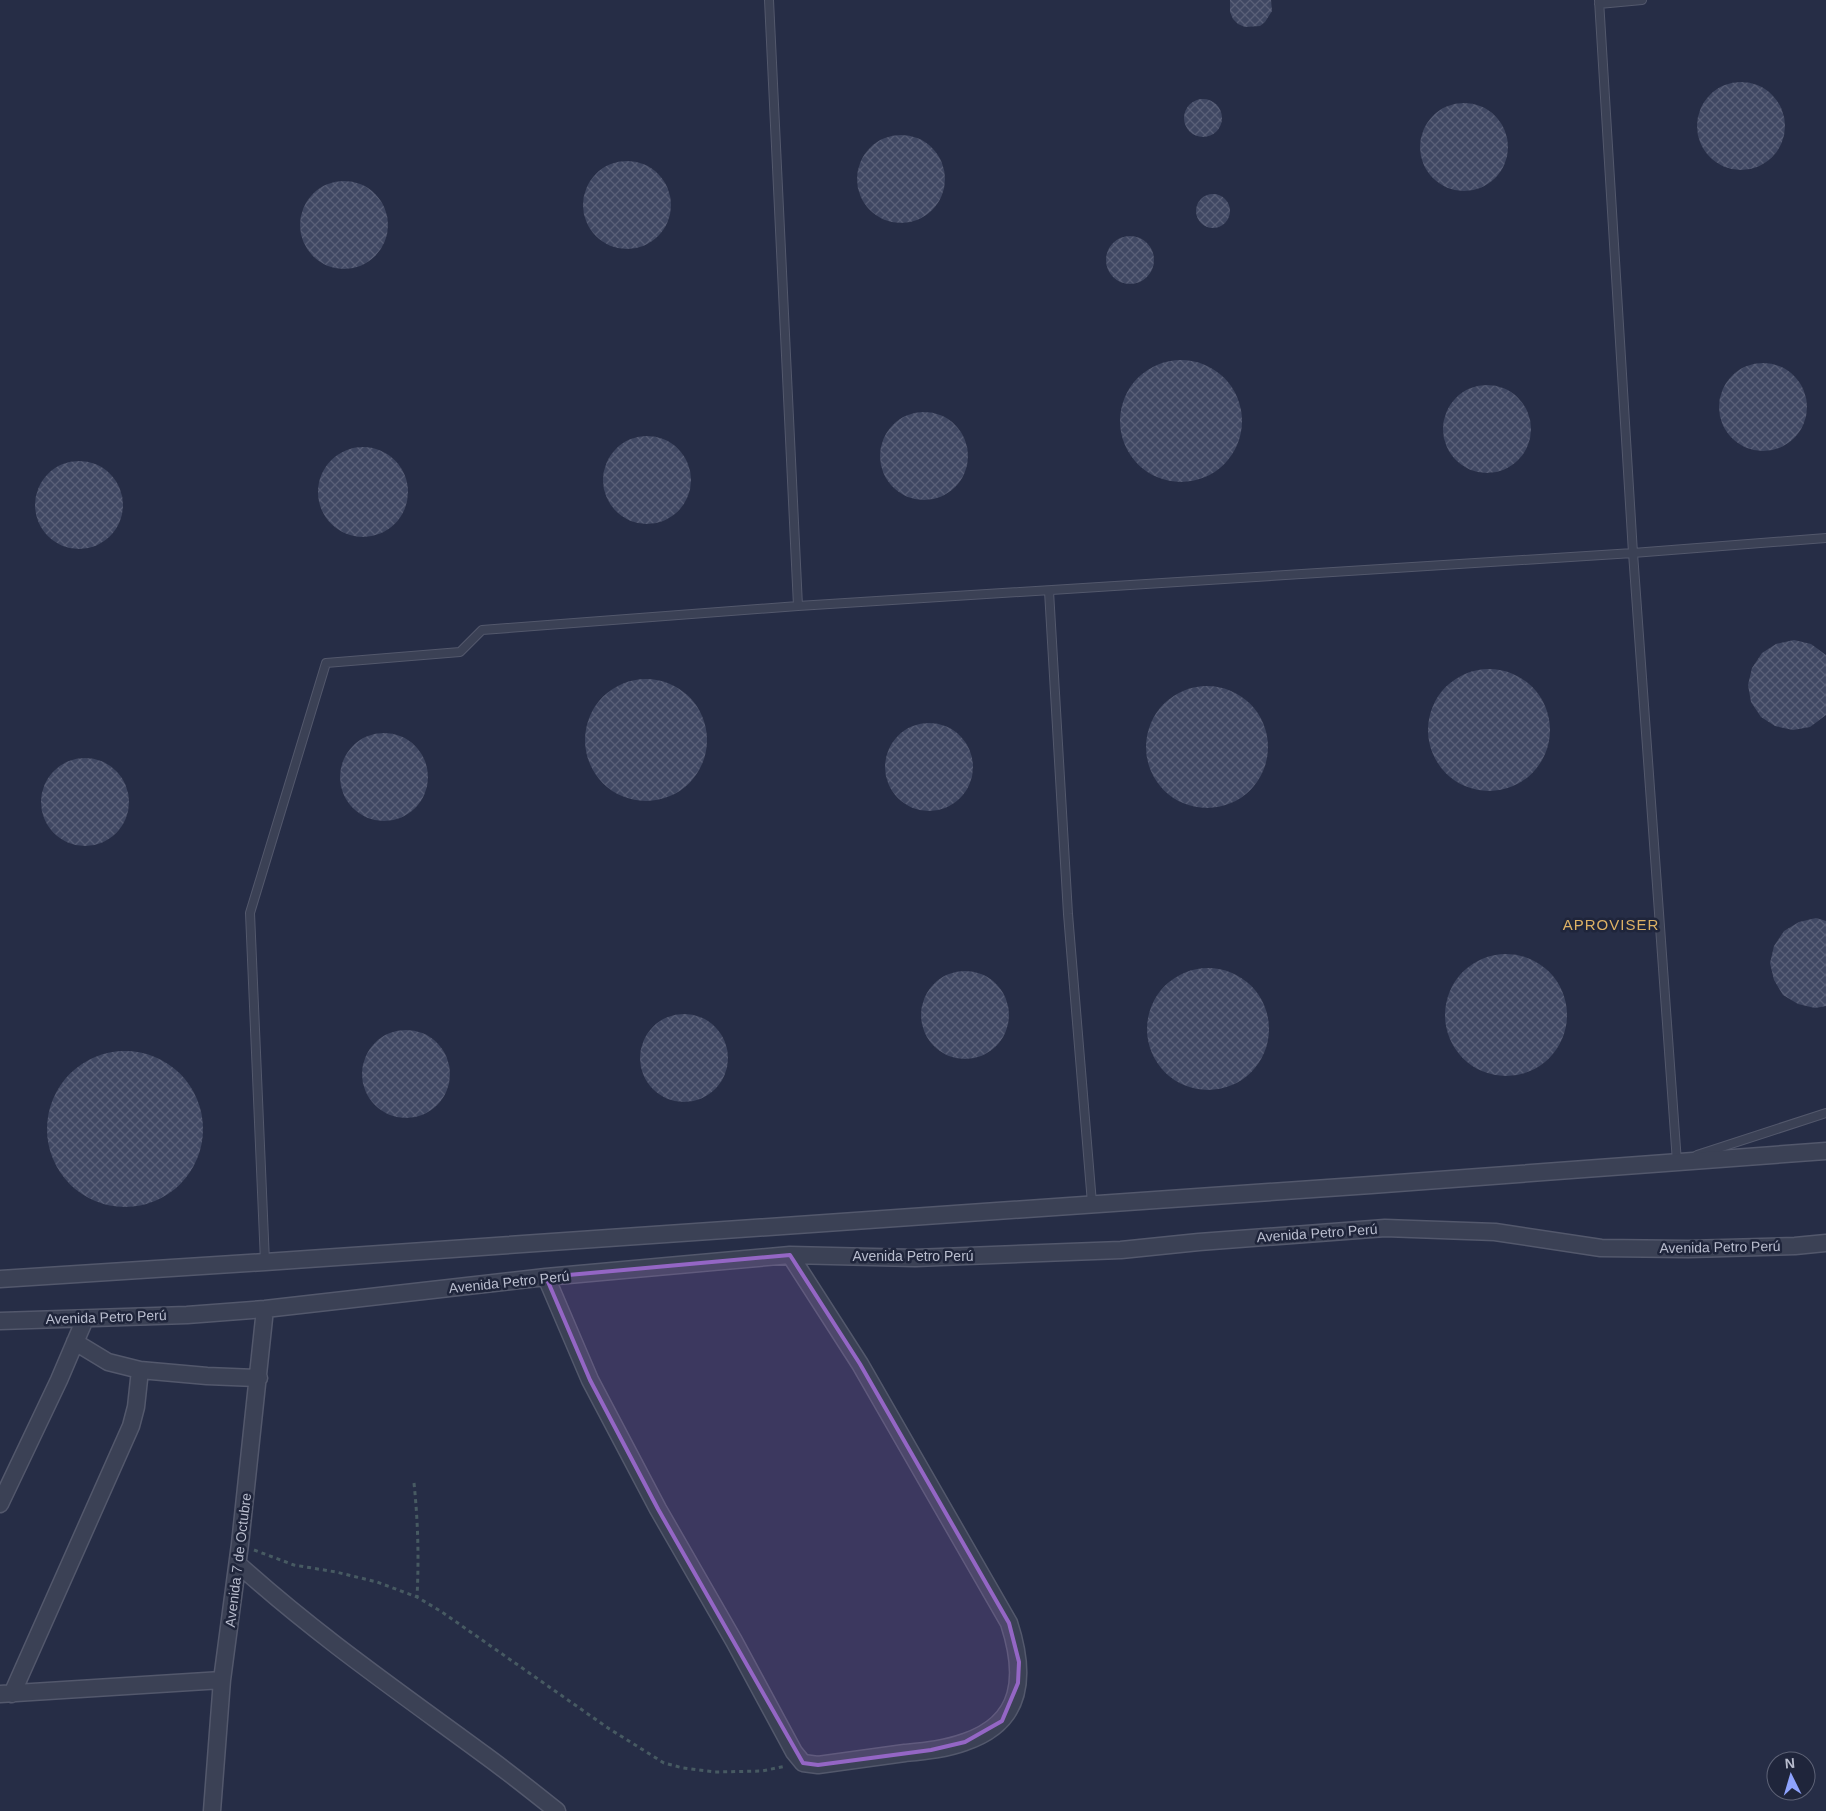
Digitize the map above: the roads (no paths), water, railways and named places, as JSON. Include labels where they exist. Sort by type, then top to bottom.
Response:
[{"type":"street","points":[[0,1279],[265,1262],[1826,1151]]},
{"type":"street","name":"Avenida Petro Perú","points":[[0,1321],[187,1315],[265,1309],[546,1277],[790,1255],[915,1258],[1121,1250],[1199,1242],[1386,1228],[1495,1232],[1601,1248],[1688,1249],[1795,1246],[1826,1243]]},
{"type":"street","points":[[546,1277],[590,1380],[654,1500],[794,1752],[804,1763],[818,1765],[931,1750],[965,1742],[986,1733],[1002,1721],[1012,1704],[1018,1683],[1019,1662],[1016,1643],[1009,1623],[860,1364],[790,1255]]},
{"type":"street","name":"Avenida 7 de Octubre","points":[[212,1811],[222,1680],[238,1564],[265,1309]]},
{"type":"street","points":[[0,1504],[59,1380],[85,1319]]},
{"type":"street","points":[[75,1342],[108,1362],[140,1370],[258,1378]]},
{"type":"street","points":[[140,1370],[136,1407],[131,1426],[6,1694],[222,1680]]},
{"type":"street","points":[[238,1564],[275,1598],[307,1623],[484,1754],[557,1811]]},
{"type":"lane","points":[[769,0],[798,606]]},
{"type":"lane","points":[[1642,0],[1599,2],[1633,553],[1676,1162],[1826,1113]]},
{"type":"lane","points":[[265,1262],[250,913],[326,663],[460,652],[482,630],[798,606],[1633,553],[1826,538]]},
{"type":"lane","points":[[1048,591],[1068,914],[1092,1203]]},
{"type":"district","name":"APROVISER","points":[[1611,925]]}]
